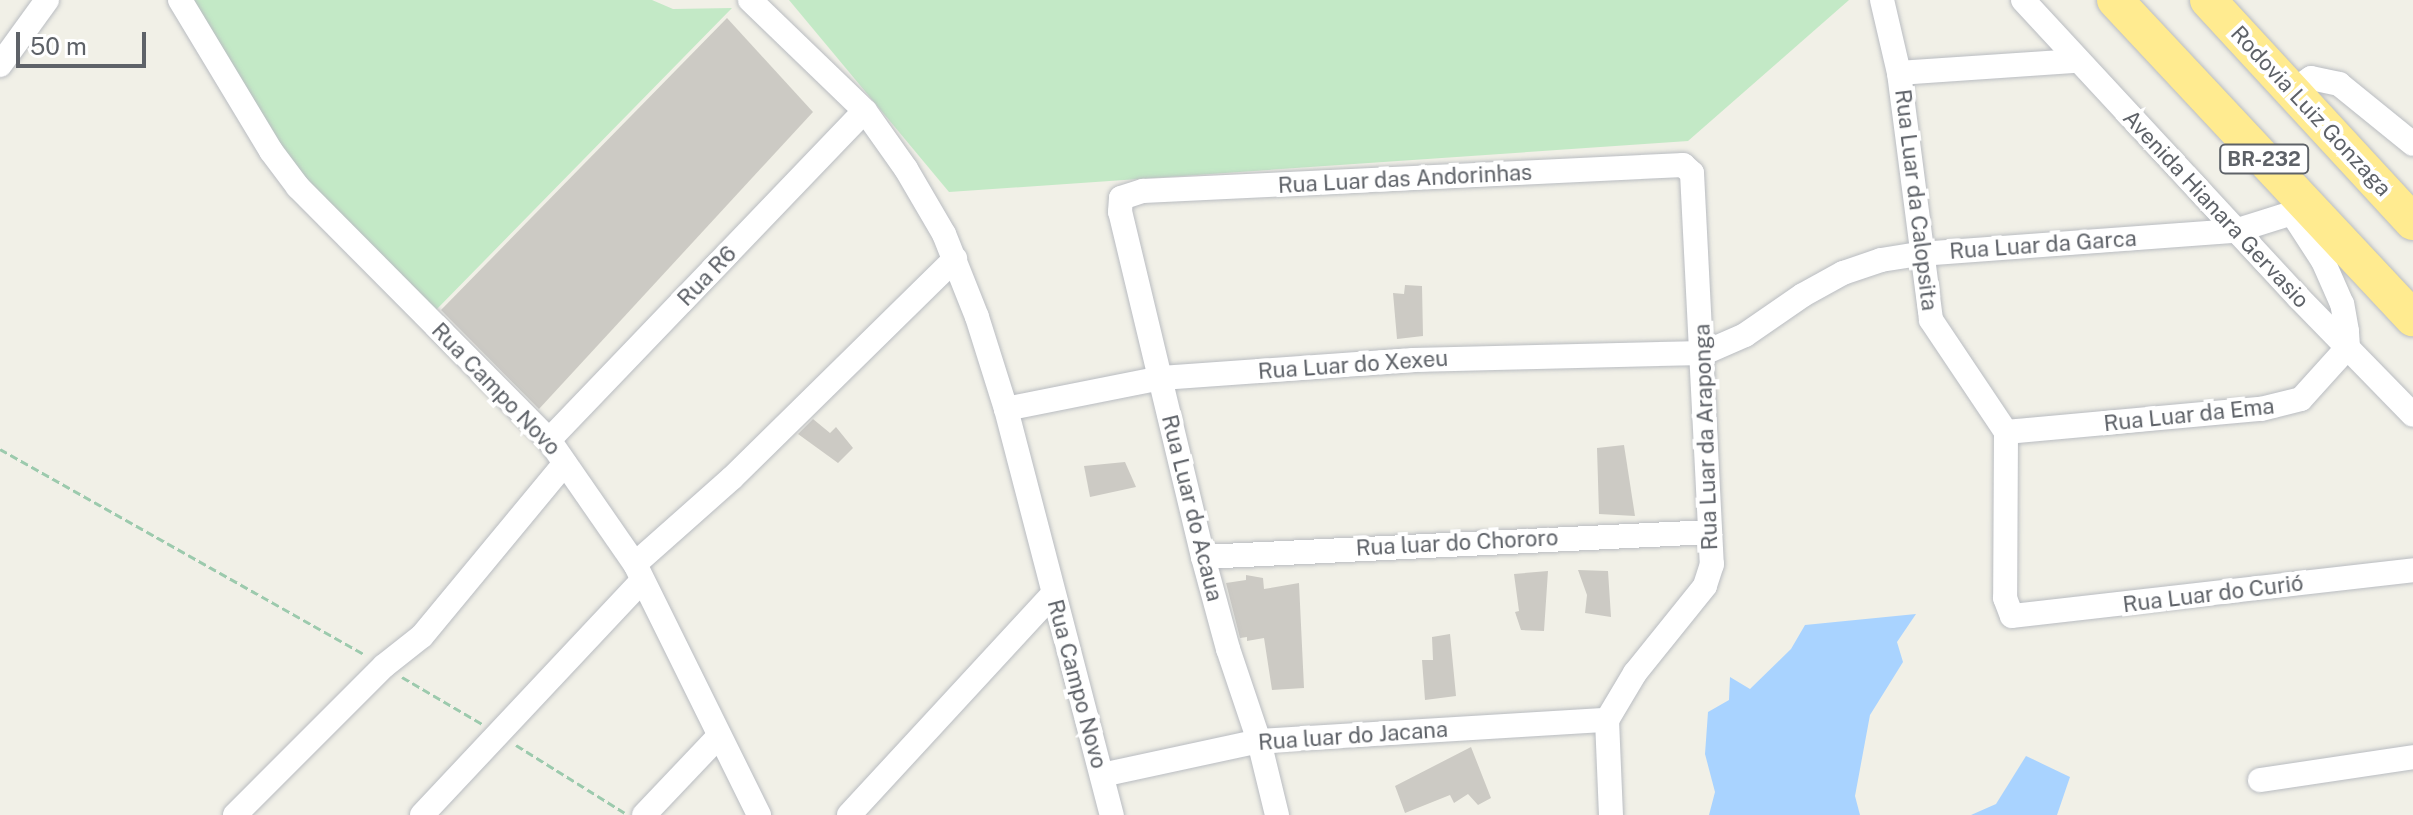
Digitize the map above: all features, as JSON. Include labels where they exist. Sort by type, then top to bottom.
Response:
[{"type":"highway","name":"BR-232","points":[[2115,0],[2299,209],[2413,318]]},
{"type":"highway","name":"Rodovia Luiz Gonzaga","points":[[2208,0],[2413,222]]},
{"type":"street","points":[[0,65],[47,0]]},
{"type":"street","name":"Rua Campo Novo","points":[[180,0],[254,124],[298,187],[549,440],[639,573],[759,815]]},
{"type":"street","name":"Rua Campo Novo","points":[[750,0],[865,111],[906,169],[955,259],[1006,409],[1112,815]]},
{"type":"street","name":"Rua Luar da Calopsita","points":[[1882,0],[1899,73],[1920,254],[1931,320],[2006,432]]},
{"type":"street","name":"Avenida Hianara Gervasio","points":[[2023,0],[2235,231],[2413,415]]},
{"type":"street","points":[[1899,73],[2076,61]]},
{"type":"street","points":[[2292,91],[2311,78],[2339,84],[2413,144]]},
{"type":"street","name":"Rua R6","points":[[549,440],[865,111]]},
{"type":"street","name":"Rua Luar das Andorinhas","points":[[1121,198],[1143,191],[1683,165],[1690,169]]},
{"type":"street","name":"Rua Luar da Araponga","points":[[1607,720],[1635,673],[1705,586],[1712,564],[1704,353],[1690,169]]},
{"type":"street","name":"Rua Luar do Acaua","points":[[1121,198],[1120,212],[1203,557],[1228,649],[1259,741],[1277,815]]},
{"type":"street","points":[[2299,209],[2342,304],[2348,347]]},
{"type":"street","name":"Rua Luar da Garca","points":[[1704,353],[1745,335],[1803,295],[1843,273],[1881,260],[1920,254],[2235,231],[2299,209]]},
{"type":"street","points":[[422,815],[639,573],[955,259]]},
{"type":"street","name":"Rua Luar da Ema","points":[[2006,432],[2286,404],[2301,399],[2348,347]]},
{"type":"street","name":"Rua Luar do Xexeu","points":[[1006,409],[1161,378],[1413,360],[1704,353]]},
{"type":"street","name":"Rua Luar do Curió","points":[[2006,432],[2005,598],[2012,616],[2413,570]]},
{"type":"street","points":[[235,815],[384,666],[422,636],[565,463]]},
{"type":"street","name":"Rua luar do Chororo","points":[[1203,557],[1710,532]]},
{"type":"street","points":[[849,815],[1053,594]]},
{"type":"street","points":[[1607,720],[1611,815]]},
{"type":"street","name":"Rua luar do Jacana","points":[[1102,775],[1259,741],[1607,720]]},
{"type":"street","points":[[644,815],[718,737]]},
{"type":"street","points":[[2260,780],[2413,757]]},
{"type":"path","points":[[0,449],[384,666]]},
{"type":"green space","points":[[189,0],[652,0],[673,9],[732,8],[435,311],[304,183]]},
{"type":"green space","points":[[789,0],[1849,0],[1688,141],[949,192]]},
{"type":"water","points":[[1916,614],[1897,642],[1903,662],[1870,715],[1855,796],[1860,815],[1709,815],[1715,792],[1705,754],[1708,712],[1729,700],[1730,677],[1750,689],[1791,649],[1805,625]]},
{"type":"water","points":[[2026,756],[2070,777],[2057,815],[1971,815],[1996,804]]},
{"type":"building","points":[[727,18],[813,112],[539,409],[441,310]]},
{"type":"building","points":[[1405,285],[1422,286],[1423,336],[1397,339],[1393,293],[1404,294]]},
{"type":"building","points":[[813,419],[830,433],[836,427],[853,448],[838,463],[798,434]]},
{"type":"building","points":[[1624,445],[1635,516],[1599,514],[1597,448]]},
{"type":"building","points":[[1125,462],[1136,487],[1090,497],[1084,466]]},
{"type":"building","points":[[1578,570],[1608,571],[1611,617],[1585,613],[1587,595]]},
{"type":"building","points":[[1548,571],[1544,631],[1521,630],[1515,612],[1519,611],[1514,574]]},
{"type":"building","points":[[1246,575],[1263,578],[1264,589],[1299,583],[1304,688],[1272,690],[1264,638],[1247,641],[1247,637],[1240,638],[1226,583],[1246,580]]},
{"type":"building","points":[[1450,634],[1456,696],[1425,700],[1422,660],[1433,660],[1432,637]]},
{"type":"building","points":[[1471,747],[1491,798],[1478,805],[1468,794],[1454,803],[1450,795],[1405,813],[1395,786]]}]
